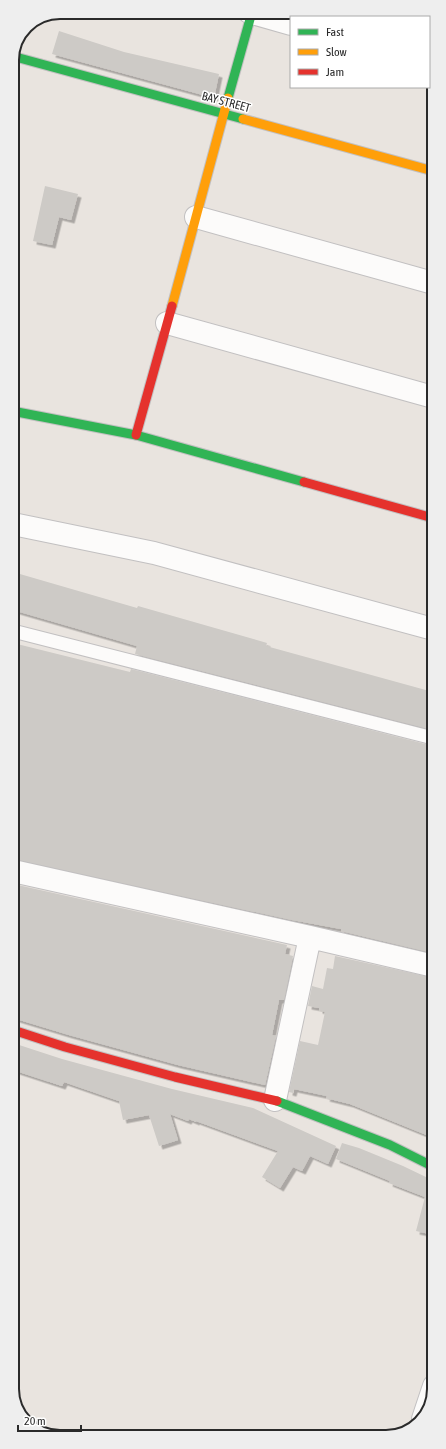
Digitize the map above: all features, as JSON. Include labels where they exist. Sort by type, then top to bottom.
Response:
[{"type":"street","points":[[136,435],[249,19]]},
{"type":"street","points":[[274,19],[290,24]]},
{"type":"street","name":"BAY STREET","points":[[19,58],[427,169]]},
{"type":"street","points":[[196,217],[427,281]]},
{"type":"street","points":[[167,323],[427,395]]},
{"type":"street","points":[[19,412],[136,435],[427,516]]},
{"type":"street","points":[[19,525],[154,553],[427,627]]},
{"type":"street","points":[[19,872],[427,964]]},
{"type":"street","points":[[275,1100],[310,937]]},
{"type":"street","points":[[19,1032],[65,1047],[175,1077],[275,1100],[390,1145],[427,1164]]},
{"type":"lane","points":[[19,633],[427,736]]},
{"type":"building","points":[[59,31],[124,52],[219,74],[214,98],[52,54]]},
{"type":"building","points":[[45,186],[78,194],[71,220],[59,217],[52,245],[33,241]]},
{"type":"building","points":[[19,574],[137,608],[138,606],[267,643],[266,646],[427,690],[427,728],[135,654],[137,646],[19,612]]},
{"type":"building","points":[[19,644],[130,672],[131,669],[427,744],[427,952],[341,931],[341,929],[292,920],[19,860]]},
{"type":"building","points":[[19,885],[287,945],[285,954],[293,956],[284,1000],[279,1000],[272,1035],[276,1036],[265,1085],[178,1065],[19,1020]]},
{"type":"building","points":[[335,956],[427,976],[427,1135],[350,1104],[326,1098],[327,1096],[294,1089],[293,1093],[289,1092],[300,1041],[318,1045],[325,1012],[319,1010],[319,1008],[308,1006],[312,986],[323,989],[327,968],[333,969]]},
{"type":"building","points":[[19,1045],[62,1059],[172,1089],[253,1108],[336,1146],[328,1164],[310,1156],[302,1171],[293,1167],[280,1188],[262,1177],[278,1151],[196,1121],[189,1119],[188,1121],[170,1114],[178,1140],[159,1146],[149,1115],[123,1120],[119,1101],[64,1082],[62,1086],[19,1072]]},
{"type":"building","points":[[342,1143],[359,1148],[427,1178],[427,1233],[416,1231],[425,1197],[389,1183],[390,1181],[336,1159]]},
{"type":"traffic: fast","points":[[228,98],[250,19]]},
{"type":"traffic: fast","points":[[19,58],[243,119]]},
{"type":"traffic: fast","points":[[19,412],[136,435],[304,482]]},
{"type":"traffic: fast","points":[[277,1101],[390,1145],[427,1164]]},
{"type":"traffic: slow","points":[[172,306],[228,98]]},
{"type":"traffic: slow","points":[[243,119],[427,169]]},
{"type":"traffic: jam","points":[[136,435],[172,306]]},
{"type":"traffic: jam","points":[[304,482],[427,516]]},
{"type":"traffic: jam","points":[[19,1032],[65,1047],[175,1077],[277,1101]]}]
